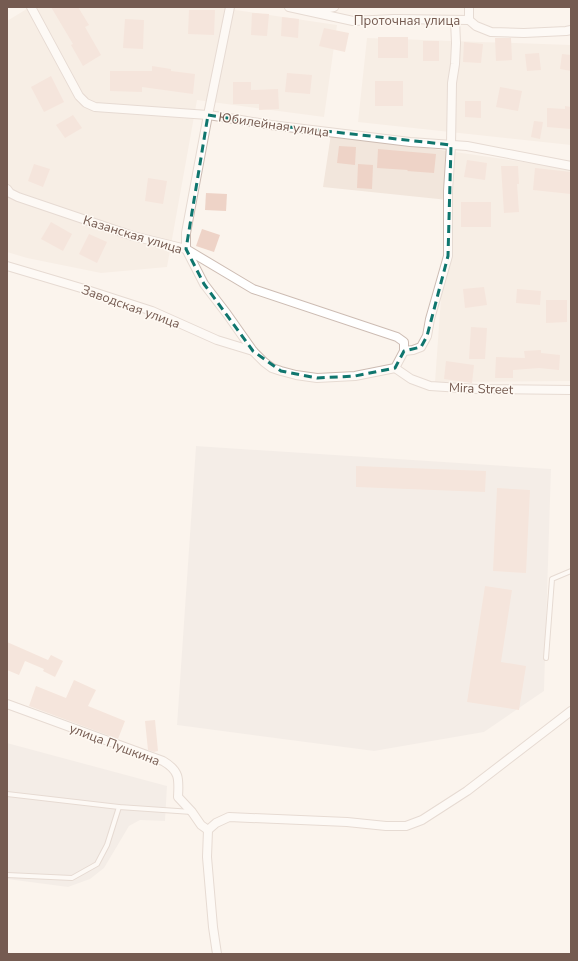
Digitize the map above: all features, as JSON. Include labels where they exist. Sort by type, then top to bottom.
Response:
[{"type":"street","name":"Юбилейная улица","points":[[31,7],[79,96],[86,103],[95,107],[208,115],[271,126],[410,142],[467,146],[571,166]]},
{"type":"street","points":[[230,7],[186,234],[186,249],[204,284],[253,351],[264,362],[272,368],[296,376],[317,378],[355,376],[395,368],[404,351],[421,347],[427,336],[430,319],[448,256],[448,191],[451,145],[452,83],[456,43],[455,20]]},
{"type":"street","name":"Проточная улица","points":[[290,7],[353,21],[394,19],[469,20],[476,26],[491,32],[524,34],[571,30]]},
{"type":"street","points":[[309,11],[334,7]]},
{"type":"street","points":[[469,7],[469,20]]},
{"type":"street","name":"Казанская улица","points":[[7,189],[25,199],[134,236],[186,249],[253,289],[397,337],[404,342],[404,351]]},
{"type":"street","name":"Заводская улица","points":[[7,266],[152,311],[217,340],[253,351]]},
{"type":"street","name":"Mira Street","points":[[395,368],[411,379],[430,386],[477,389],[571,390]]},
{"type":"street","name":"улица Пушкина","points":[[7,704],[155,759],[170,766],[175,771],[179,780],[178,798],[192,812],[201,825],[208,830]]},
{"type":"street","points":[[217,954],[213,927],[207,857],[208,830],[216,823],[229,817],[406,826],[422,820],[467,791],[571,712]]},
{"type":"lane","points":[[546,658],[552,578],[571,571]]},
{"type":"lane","points":[[7,794],[119,808],[192,812]]},
{"type":"lane","points":[[7,875],[72,878],[97,864],[107,845],[119,808]]},
{"type":"highlighted area","points":[[208,115],[271,125],[451,145],[448,256],[427,336],[421,347],[404,351],[395,368],[355,376],[317,378],[281,371],[253,351],[204,284],[186,249]]},
{"type":"shaded area","points":[[30,7],[215,7],[337,25],[324,117],[197,100],[167,267],[101,273],[27,258],[7,252],[7,21]]},
{"type":"shaded area","points":[[367,38],[571,45],[571,145],[358,122]]},
{"type":"shaded area","points":[[331,134],[571,169],[571,381],[435,382],[448,200],[323,187]]},
{"type":"shaded area","points":[[196,446],[551,469],[544,691],[484,732],[374,751],[177,725]]},
{"type":"shaded area","points":[[7,743],[167,786],[165,821],[140,820],[129,826],[104,868],[90,879],[68,887],[7,879]]},
{"type":"building","points":[[51,7],[78,7],[89,25],[85,27],[101,55],[83,66],[71,45],[73,44]]},
{"type":"building","points":[[189,10],[215,10],[214,35],[188,34]]},
{"type":"building","points":[[252,13],[269,14],[267,36],[251,35]]},
{"type":"building","points":[[282,17],[299,19],[298,38],[281,36]]},
{"type":"building","points":[[125,19],[144,20],[143,49],[123,48]]},
{"type":"building","points":[[324,28],[349,33],[345,52],[319,46]]},
{"type":"building","points":[[378,37],[408,37],[408,58],[378,58]]},
{"type":"building","points":[[495,38],[511,38],[512,60],[496,61]]},
{"type":"building","points":[[423,41],[439,41],[439,61],[423,61]]},
{"type":"building","points":[[464,42],[483,44],[481,63],[463,62]]},
{"type":"building","points":[[539,53],[541,70],[527,71],[525,54]]},
{"type":"building","points":[[562,54],[571,55],[571,71],[560,69]]},
{"type":"building","points":[[152,66],[171,69],[171,71],[195,74],[193,94],[142,87],[142,92],[110,91],[110,71],[152,71]]},
{"type":"building","points":[[287,73],[312,75],[310,94],[285,92]]},
{"type":"building","points":[[51,76],[64,102],[44,112],[31,87]]},
{"type":"building","points":[[375,81],[403,81],[403,106],[375,106]]},
{"type":"building","points":[[233,82],[251,82],[251,90],[278,89],[279,109],[259,110],[259,104],[233,104]]},
{"type":"building","points":[[500,87],[522,91],[518,111],[496,107]]},
{"type":"building","points":[[465,101],[481,101],[481,118],[465,117]]},
{"type":"building","points":[[565,106],[571,107],[571,129],[547,127],[547,108],[565,109]]},
{"type":"building","points":[[73,115],[82,128],[65,138],[56,125]]},
{"type":"building","points":[[534,121],[543,122],[540,139],[531,137]]},
{"type":"building","points":[[339,146],[356,147],[355,165],[337,163]]},
{"type":"building","points":[[378,149],[436,154],[434,173],[377,168]]},
{"type":"building","points":[[467,160],[487,163],[485,180],[464,177]]},
{"type":"building","points":[[34,164],[50,169],[43,187],[28,181]]},
{"type":"building","points":[[358,164],[373,165],[372,189],[357,188]]},
{"type":"building","points":[[501,166],[518,166],[519,184],[517,184],[519,212],[504,213]]},
{"type":"building","points":[[535,168],[571,172],[571,194],[533,190]]},
{"type":"building","points":[[148,178],[167,181],[163,204],[145,201]]},
{"type":"building","points":[[206,193],[227,194],[226,211],[205,210]]},
{"type":"building","points":[[461,202],[491,202],[491,227],[461,227]]},
{"type":"building","points":[[51,222],[72,234],[63,251],[41,239]]},
{"type":"building","points":[[202,229],[220,235],[214,252],[196,246]]},
{"type":"building","points":[[89,234],[107,242],[97,263],[79,254]]},
{"type":"building","points":[[484,287],[487,305],[465,308],[463,289]]},
{"type":"building","points":[[517,289],[541,291],[540,305],[516,303]]},
{"type":"building","points":[[546,300],[567,300],[567,322],[546,323]]},
{"type":"building","points":[[471,327],[487,328],[485,359],[469,359]]},
{"type":"building","points":[[541,350],[541,353],[560,355],[559,370],[539,368],[513,370],[513,378],[495,378],[496,357],[525,358],[524,351]]},
{"type":"building","points":[[446,361],[474,365],[472,383],[444,379]]},
{"type":"building","points":[[356,466],[486,471],[485,492],[356,487]]},
{"type":"building","points":[[497,488],[530,490],[526,573],[493,571]]},
{"type":"building","points":[[485,586],[512,590],[501,662],[526,666],[519,710],[467,702]]},
{"type":"building","points":[[7,642],[48,660],[51,655],[63,661],[55,677],[43,671],[44,669],[25,661],[19,675],[7,670]]},
{"type":"building","points":[[74,680],[96,690],[88,706],[125,721],[118,739],[29,706],[36,686],[66,698]]},
{"type":"building","points":[[155,720],[158,751],[154,752],[148,750],[145,721]]}]
